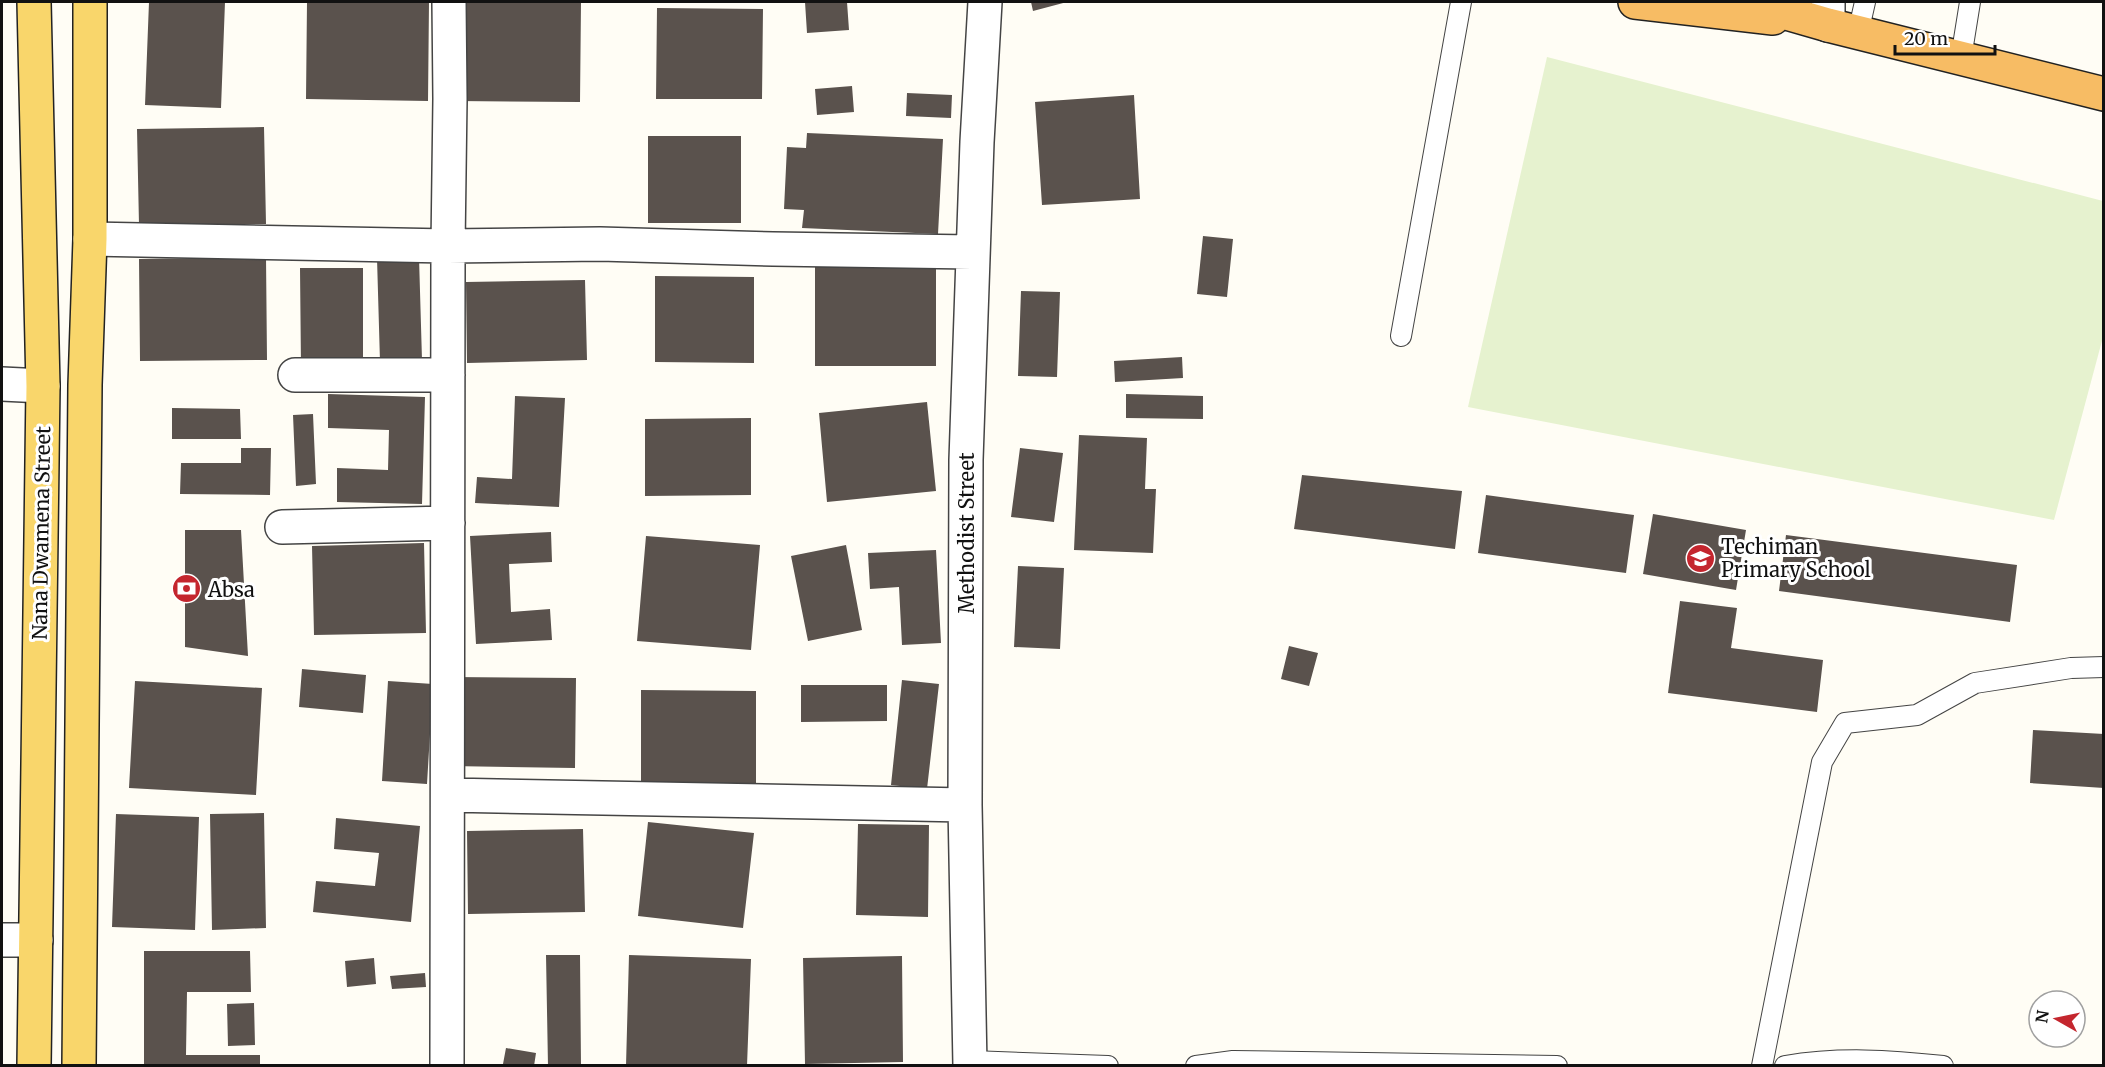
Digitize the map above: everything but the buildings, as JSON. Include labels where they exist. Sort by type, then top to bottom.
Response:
[{"type":"highway","points":[[1635,2],[1845,15]]},
{"type":"highway","points":[[1748,2],[1845,15],[1960,58],[2103,94]]},
{"type":"main road","name":"Nana Dwamena Street","points":[[34,2],[43,386],[34,1065]]},
{"type":"main road","name":"Nana Dwamena Street","points":[[79,1065],[84,385],[90,239],[90,2]]},
{"type":"street","points":[[447,1065],[450,99],[448,2]]},
{"type":"street","name":"Methodist Street","points":[[970,1063],[965,805],[966,460],[972,252],[985,2]]},
{"type":"street","points":[[90,239],[448,246],[600,244],[972,252]]},
{"type":"street","points":[[295,375],[448,375]]},
{"type":"street","points":[[2,384],[43,386]]},
{"type":"street","points":[[282,527],[448,523]]},
{"type":"street","points":[[448,795],[965,805]]},
{"type":"street","points":[[2,940],[36,940]]},
{"type":"lane","points":[[1401,336],[1461,2]]},
{"type":"lane","points":[[1960,58],[1970,2]]},
{"type":"lane","points":[[1762,1065],[1822,762],[1845,723],[1917,715],[1975,683],[2071,668],[2103,667]]},
{"type":"lane","points":[[1785,1065],[1814,1061],[1891,1060],[1943,1065]]},
{"type":"lane","points":[[1196,1065],[1233,1061],[1557,1065]]},
{"type":"lane","points":[[970,1063],[1108,1065]]},
{"type":"green space","points":[[1547,57],[2103,201],[2103,337],[2054,520],[1468,407]]},
{"type":"place","name":"Techiman Primary School","points":[[1700,558]]},
{"type":"place","name":"Absa","points":[[187,589]]}]
